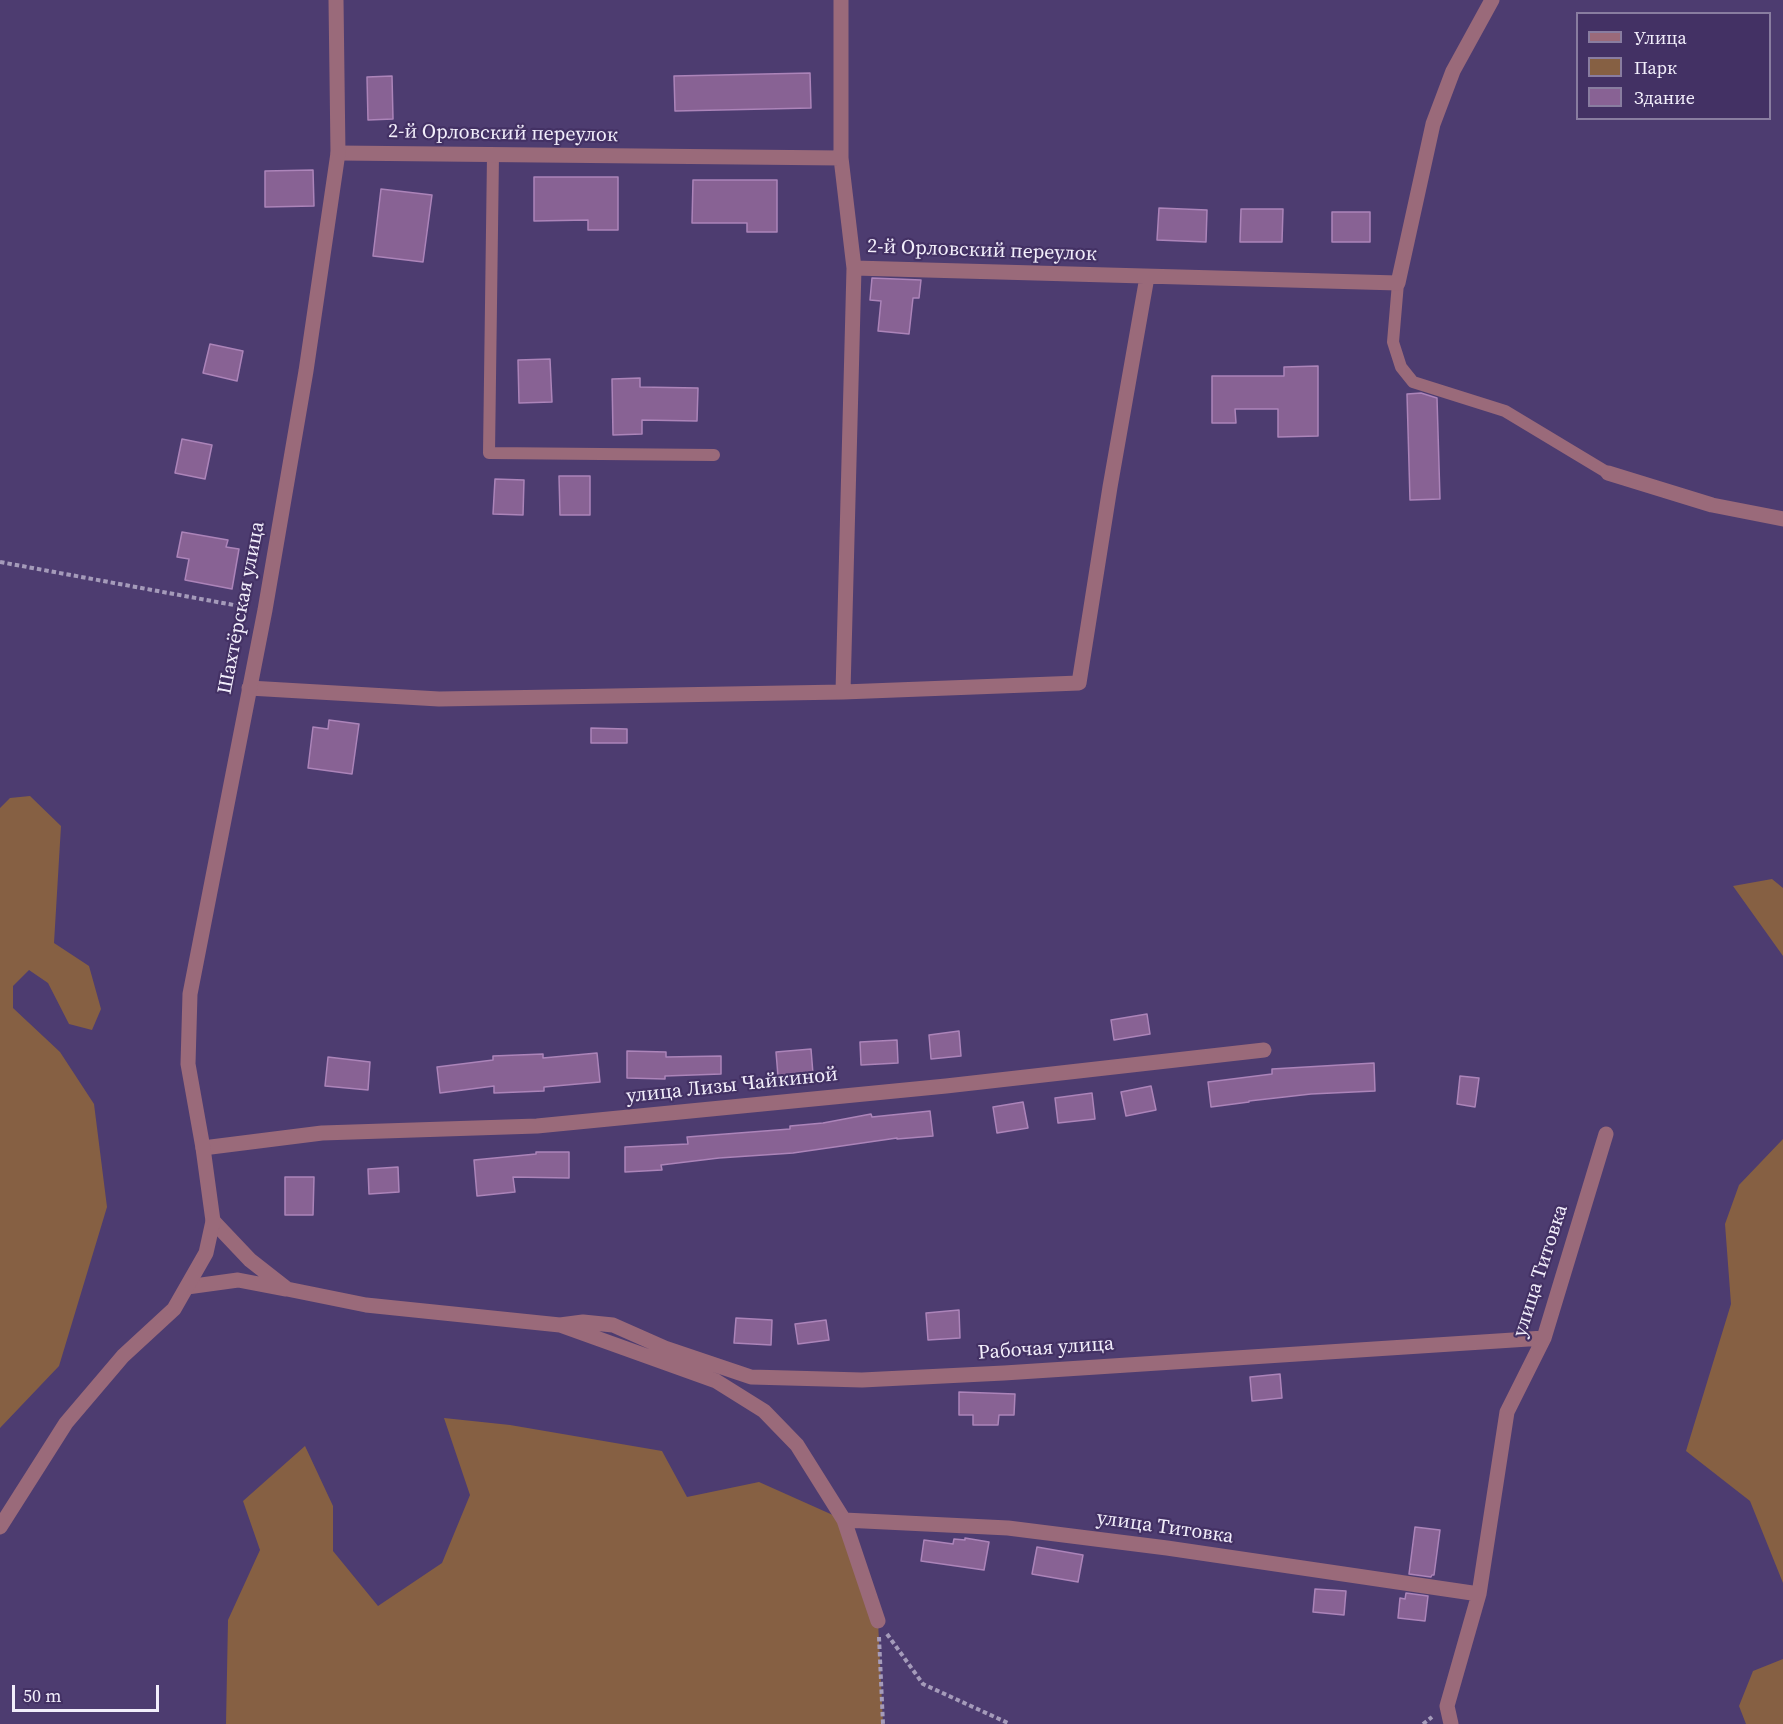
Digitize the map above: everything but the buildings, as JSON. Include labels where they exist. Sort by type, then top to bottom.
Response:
[{"type":"street","name":"Шахтёрская улица","points":[[213,1221],[188,1064],[190,993],[266,610],[304,382],[338,153],[336,0]]},
{"type":"street","points":[[841,0],[841,158]]},
{"type":"street","points":[[1398,283],[1433,124],[1453,71],[1492,0]]},
{"type":"street","name":"2-й Орловский переулок","points":[[338,153],[841,158],[854,268],[1398,283]]},
{"type":"street","points":[[843,692],[854,268]]},
{"type":"street","points":[[249,688],[439,699],[843,692],[1079,683],[1110,487],[1147,277]]},
{"type":"street","points":[[1608,473],[1712,505],[1783,519]]},
{"type":"street","name":"улица Лизы Чайкиной","points":[[203,1148],[322,1133],[537,1126],[946,1086],[1264,1050]]},
{"type":"street","name":"улица Титовка","points":[[1451,1724],[1447,1706],[1479,1594],[1507,1412],[1544,1338],[1606,1134]]},
{"type":"street","points":[[0,1527],[66,1423],[123,1356],[174,1309],[206,1253],[213,1221]]},
{"type":"street","points":[[213,1221],[250,1260],[287,1289]]},
{"type":"street","points":[[187,1287],[237,1280],[366,1305],[560,1325],[716,1380],[764,1411],[797,1445],[844,1520],[878,1622]]},
{"type":"street","name":"Рабочая улица","points":[[560,1325],[583,1322],[613,1325],[665,1348],[751,1377],[862,1380],[1544,1338]]},
{"type":"street","name":"улица Титовка","points":[[844,1520],[1008,1528],[1167,1548],[1479,1594]]},
{"type":"lane","points":[[493,155],[489,453],[714,454]]},
{"type":"lane","points":[[1398,283],[1393,342],[1401,367],[1413,382],[1505,411],[1608,473]]},
{"type":"path","points":[[0,562],[266,610]]},
{"type":"path","points":[[878,1622],[883,1724]]},
{"type":"path","points":[[878,1622],[923,1684],[1010,1724]]},
{"type":"green space","points":[[30,796],[61,826],[54,943],[89,966],[101,1009],[92,1030],[69,1024],[48,983],[29,970],[13,986],[13,1008],[60,1052],[94,1104],[107,1207],[59,1366],[0,1428],[0,808],[10,798]]},
{"type":"green space","points":[[1772,879],[1783,888],[1783,956],[1733,886]]},
{"type":"green space","points":[[1783,1139],[1783,1583],[1750,1501],[1686,1451],[1731,1304],[1725,1224],[1739,1185]]},
{"type":"green space","points":[[444,1418],[510,1425],[662,1451],[687,1497],[759,1482],[844,1520],[878,1621],[883,1724],[226,1724],[228,1620],[260,1550],[243,1501],[305,1446],[333,1506],[333,1551],[378,1606],[442,1563],[470,1495]]},
{"type":"green space","points":[[1783,1659],[1783,1724],[1746,1724],[1739,1706],[1753,1671]]}]
